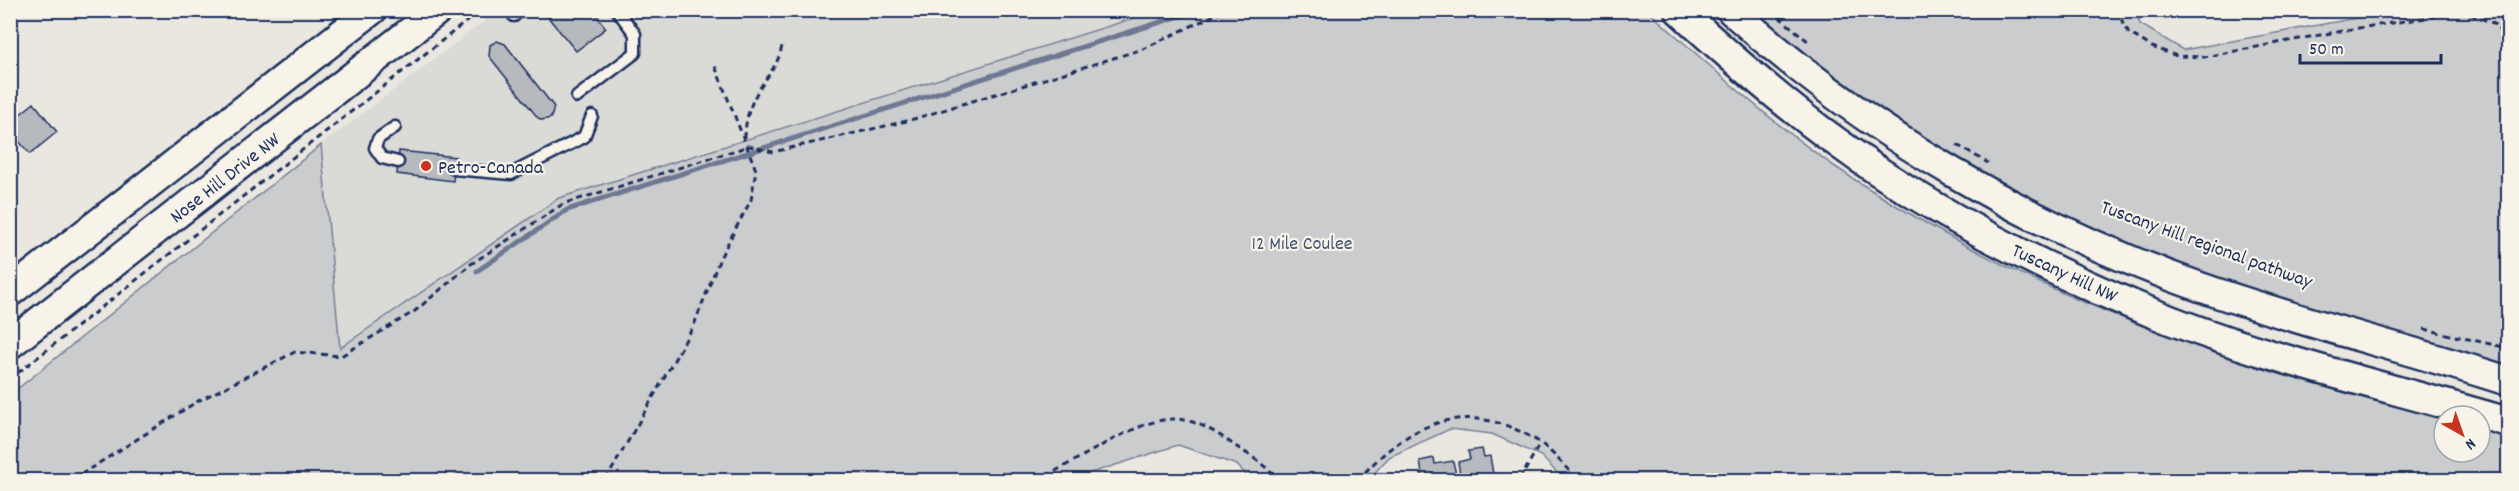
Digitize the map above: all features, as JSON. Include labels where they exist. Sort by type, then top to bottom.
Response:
[{"type":"street","name":"Nose Hill Drive NW","points":[[10,292],[372,10]]},
{"type":"street","name":"Nose Hill Drive NW","points":[[10,344],[438,10]]},
{"type":"street","name":"Tuscany Hill NW","points":[[1679,10],[1724,52],[1839,144],[1913,193],[2032,259],[2171,320],[2508,422]]},
{"type":"street","name":"Tuscany Hill NW","points":[[1731,10],[1835,95],[1889,133],[1935,163],[2055,226],[2201,287],[2508,381]]},
{"type":"lane","points":[[577,97],[635,52],[635,34],[616,10]]},
{"type":"lane","points":[[454,169],[511,174],[584,137],[592,116]]},
{"type":"lane","points":[[395,127],[378,139],[375,148],[382,158],[398,162]]},
{"type":"path","points":[[10,379],[482,10]]},
{"type":"path","points":[[72,480],[198,401],[295,352],[341,356],[415,311],[471,264],[563,204],[749,146],[773,152],[907,121],[1143,49],[1225,10]]},
{"type":"path","points":[[1772,10],[1813,46]]},
{"type":"path","points":[[2116,10],[2129,33],[2152,47],[2177,56],[2204,57],[2352,29],[2465,12],[2493,23],[2508,40]]},
{"type":"path","points":[[745,140],[745,120],[759,88],[776,67],[782,46]]},
{"type":"path","points":[[606,480],[694,325],[720,258],[751,200],[756,170],[749,146],[715,66]]},
{"type":"path","points":[[1952,142],[1990,164]]},
{"type":"path","points":[[2415,327],[2508,348]]},
{"type":"path","points":[[1036,480],[1146,424],[1174,418],[1198,424],[1213,431],[1264,466],[1277,480]]},
{"type":"path","points":[[1358,480],[1392,445],[1446,420],[1479,419],[1498,423],[1540,443],[1578,480]]},
{"type":"path","points":[[1520,480],[1540,443]]},
{"type":"shaded area","points":[[498,11],[1160,11],[559,198],[340,348],[321,145]]},
{"type":"green space","name":"12 Mile Coulee","points":[[1160,10],[1648,11],[1798,140],[1852,178],[1953,238],[2023,275],[2131,321],[2247,361],[2432,415],[2432,464],[2492,464],[2492,433],[2508,439],[2508,480],[1564,480],[1541,456],[1492,434],[1450,429],[1389,457],[1368,480],[1251,480],[1237,465],[1178,445],[1069,480],[11,480],[11,394],[321,145],[340,348],[559,198]]},
{"type":"green space","points":[[1753,11],[2136,11],[2140,24],[2183,50],[2395,11],[2508,11],[2508,365],[2299,305],[2199,273],[2130,246],[2062,215],[1996,181],[1931,143],[1869,102],[1809,58]]},
{"type":"building","points":[[542,10],[592,10],[606,28],[576,51]]},
{"type":"building","name":"Petro-Canada","points":[[497,41],[505,44],[554,107],[551,118],[542,120],[538,118],[489,56],[490,45]]},
{"type":"building","points":[[34,103],[57,132],[30,154],[10,131],[10,122]]},
{"type":"building","name":"Petro-Canada","points":[[399,151],[456,157],[453,181],[397,174]]},
{"type":"building","points":[[1482,449],[1484,457],[1490,456],[1494,480],[1461,480],[1458,462],[1470,459],[1468,451]]},
{"type":"building","points":[[1434,458],[1435,464],[1453,461],[1457,480],[1423,480],[1420,461]]},
{"type":"waterway","points":[[477,271],[567,210],[1199,10]]},
{"type":"place","name":"Petro-Canada","points":[[426,166]]}]
